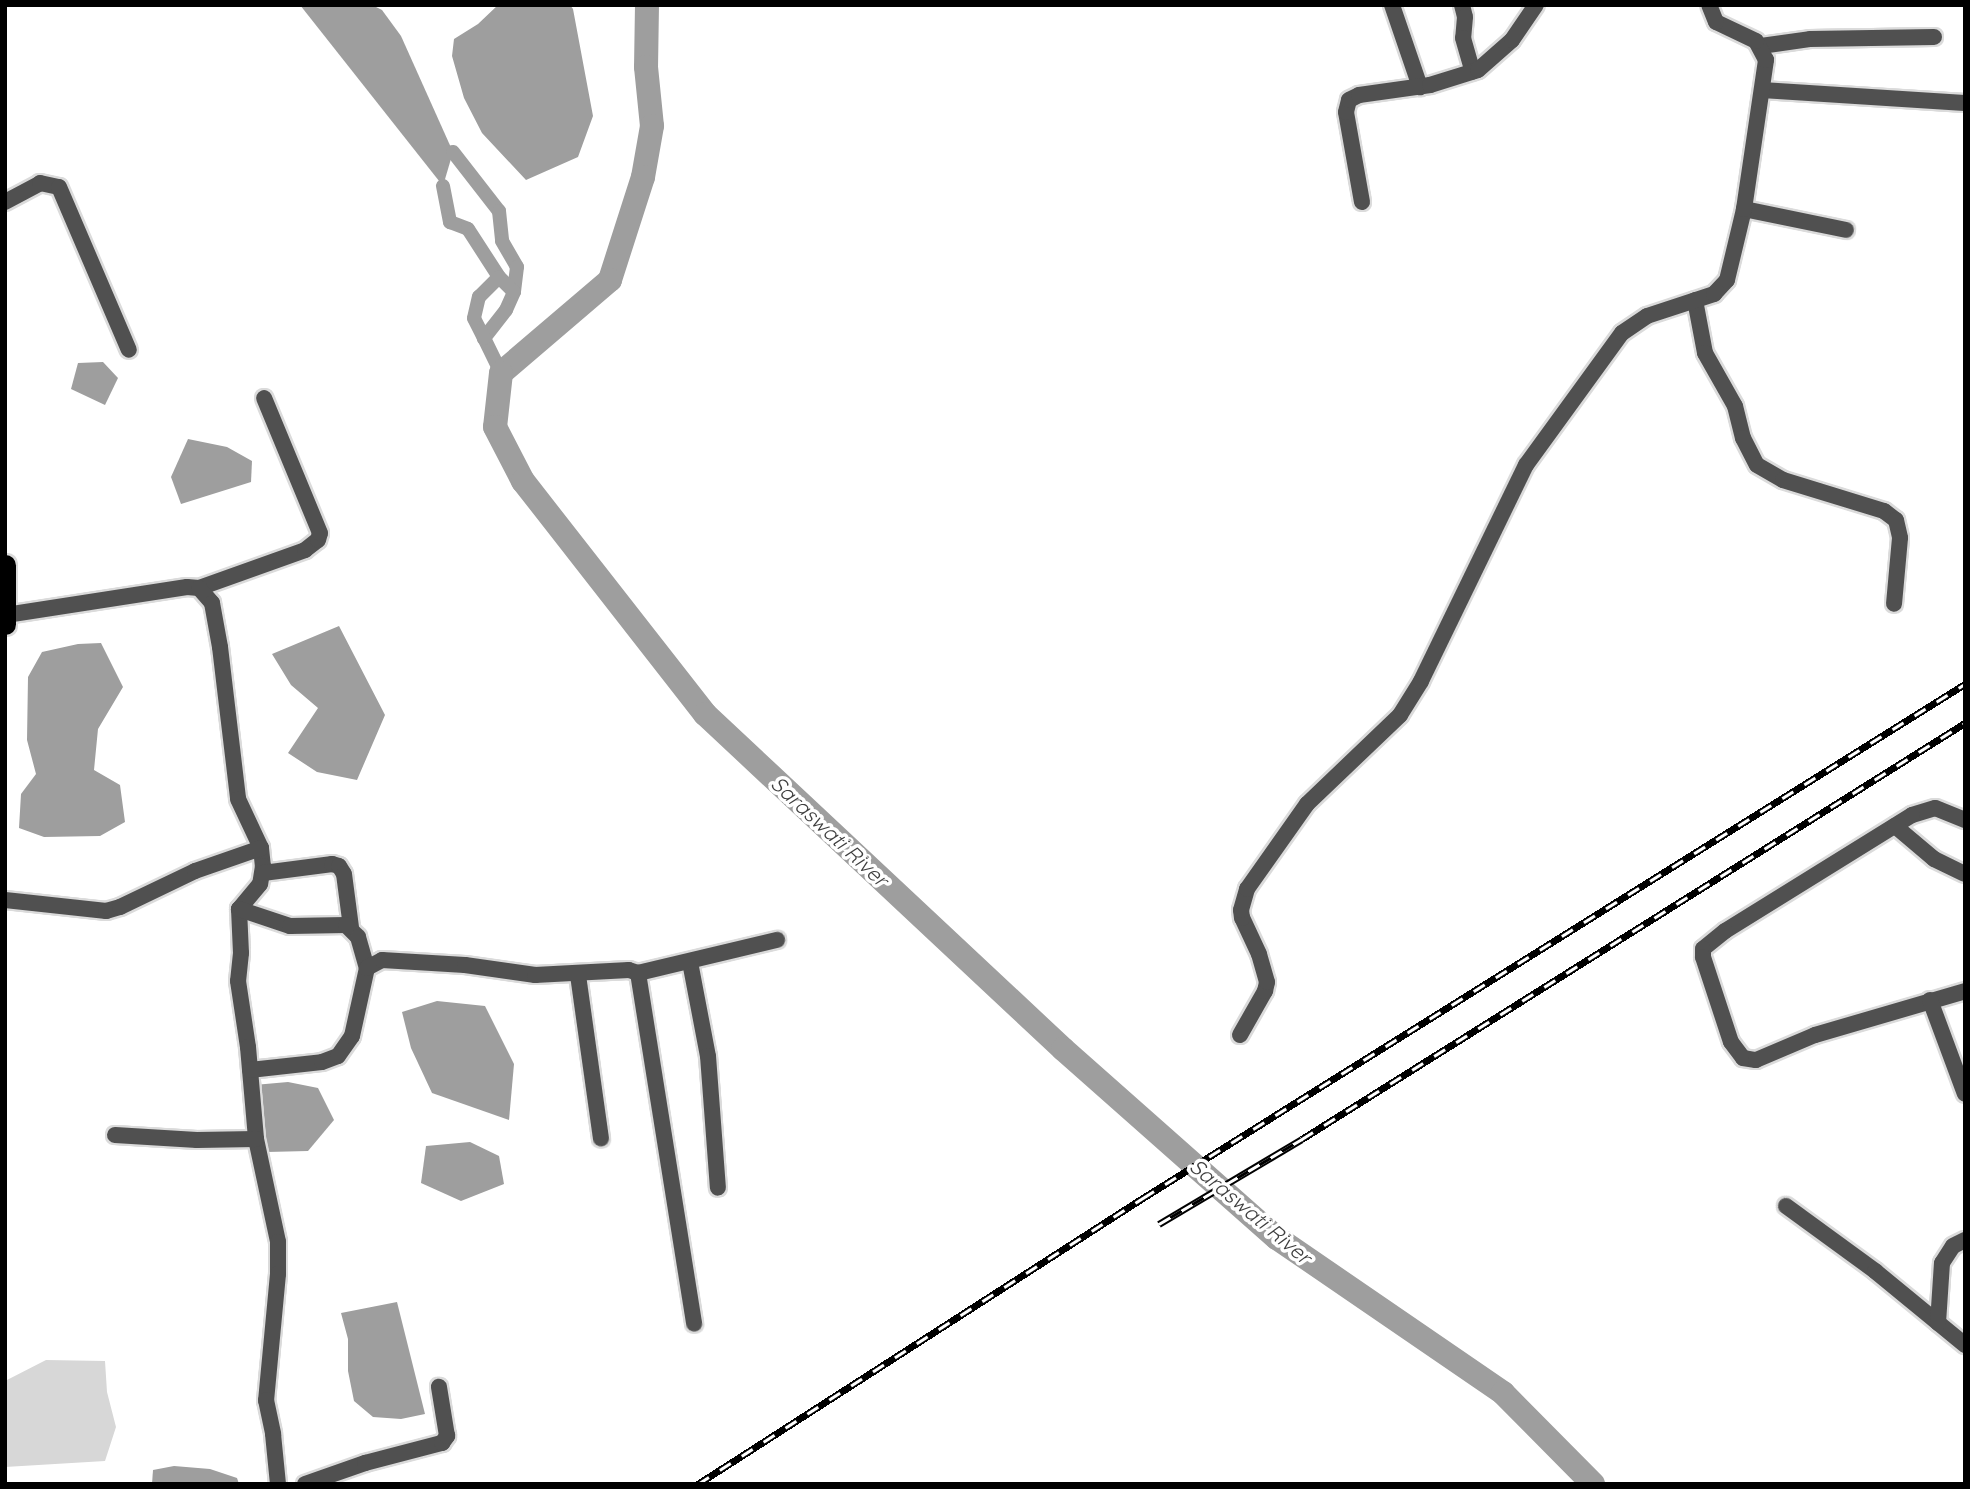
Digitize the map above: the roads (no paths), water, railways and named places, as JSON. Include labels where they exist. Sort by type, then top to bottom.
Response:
[{"type":"highway","points":[[5,566],[5,624]]},
{"type":"street","points":[[1392,5],[1420,87]]},
{"type":"street","points":[[1462,5],[1465,16],[1463,38],[1473,72]]},
{"type":"street","points":[[1362,202],[1346,106],[1359,95],[1420,87],[1473,72],[1512,40],[1536,5]]},
{"type":"street","points":[[1709,5],[1716,22],[1761,46],[1810,39],[1934,37]]},
{"type":"street","points":[[1240,1035],[1265,991],[1267,982],[1259,954],[1242,918],[1241,910],[1247,888],[1307,804],[1400,715],[1421,681],[1526,465],[1622,333],[1647,316],[1714,294],[1727,280],[1744,209],[1762,90],[1766,60],[1761,46]]},
{"type":"street","points":[[1762,90],[1965,103]]},
{"type":"street","points":[[5,202],[40,183],[59,187],[129,350]]},
{"type":"street","points":[[1744,209],[1846,230]]},
{"type":"street","points":[[1695,300],[1705,353],[1735,406],[1743,438],[1757,465],[1783,480],[1884,511],[1896,520],[1900,538],[1894,604]]},
{"type":"street","points":[[6,615],[199,587],[305,550],[318,540],[319,525],[264,398]]},
{"type":"street","points":[[199,587],[212,603],[220,647],[238,799],[261,848],[263,873],[260,884],[239,909],[241,953],[238,981],[256,1139],[278,1242],[278,1274],[266,1400],[273,1434],[278,1484]]},
{"type":"street","points":[[1965,820],[1935,808],[1912,815],[1725,931],[1703,949],[1703,957],[1731,1042],[1743,1058],[1756,1060],[1767,1057],[1815,1035],[1965,991]]},
{"type":"street","points":[[1895,826],[1934,859],[1965,874]]},
{"type":"street","points":[[5,900],[106,911],[195,871],[261,848]]},
{"type":"street","points":[[250,1070],[322,1062],[338,1056],[352,1036],[367,968],[358,937],[351,927],[344,874],[339,866],[332,864],[263,873]]},
{"type":"street","points":[[239,909],[290,926],[351,927]]},
{"type":"street","points":[[367,968],[382,960],[392,959],[535,975],[629,971],[638,973],[777,940]]},
{"type":"street","points":[[690,962],[708,1056],[718,1188]]},
{"type":"street","points":[[638,973],[694,1324]]},
{"type":"street","points":[[578,975],[601,1138]]},
{"type":"street","points":[[1930,1000],[1965,1094]]},
{"type":"street","points":[[115,1135],[197,1140],[256,1139]]},
{"type":"street","points":[[1786,1206],[1875,1271],[1965,1345]]},
{"type":"street","points":[[1938,1323],[1942,1263],[1953,1245],[1965,1240]]},
{"type":"street","points":[[305,1484],[365,1463],[442,1443],[447,1436],[439,1387]]},
{"type":"waterway","name":"Saraswati River","points":[[647,5],[646,67],[652,126],[643,177],[610,280],[501,373],[495,427],[523,481],[705,714],[1063,1049],[1277,1238],[1503,1393],[1593,1484]]},
{"type":"waterway","points":[[453,152],[499,211],[502,241],[517,267],[514,292],[506,310],[484,338],[501,373]]},
{"type":"waterway","points":[[443,186],[450,222],[468,229],[499,277],[514,292]]},
{"type":"waterway","points":[[484,338],[474,318],[479,297],[499,277]]},
{"type":"railway","points":[[698,1484],[1143,1198],[1965,684]]},
{"type":"railway","points":[[1159,1224],[1302,1139],[1965,723]]}]
